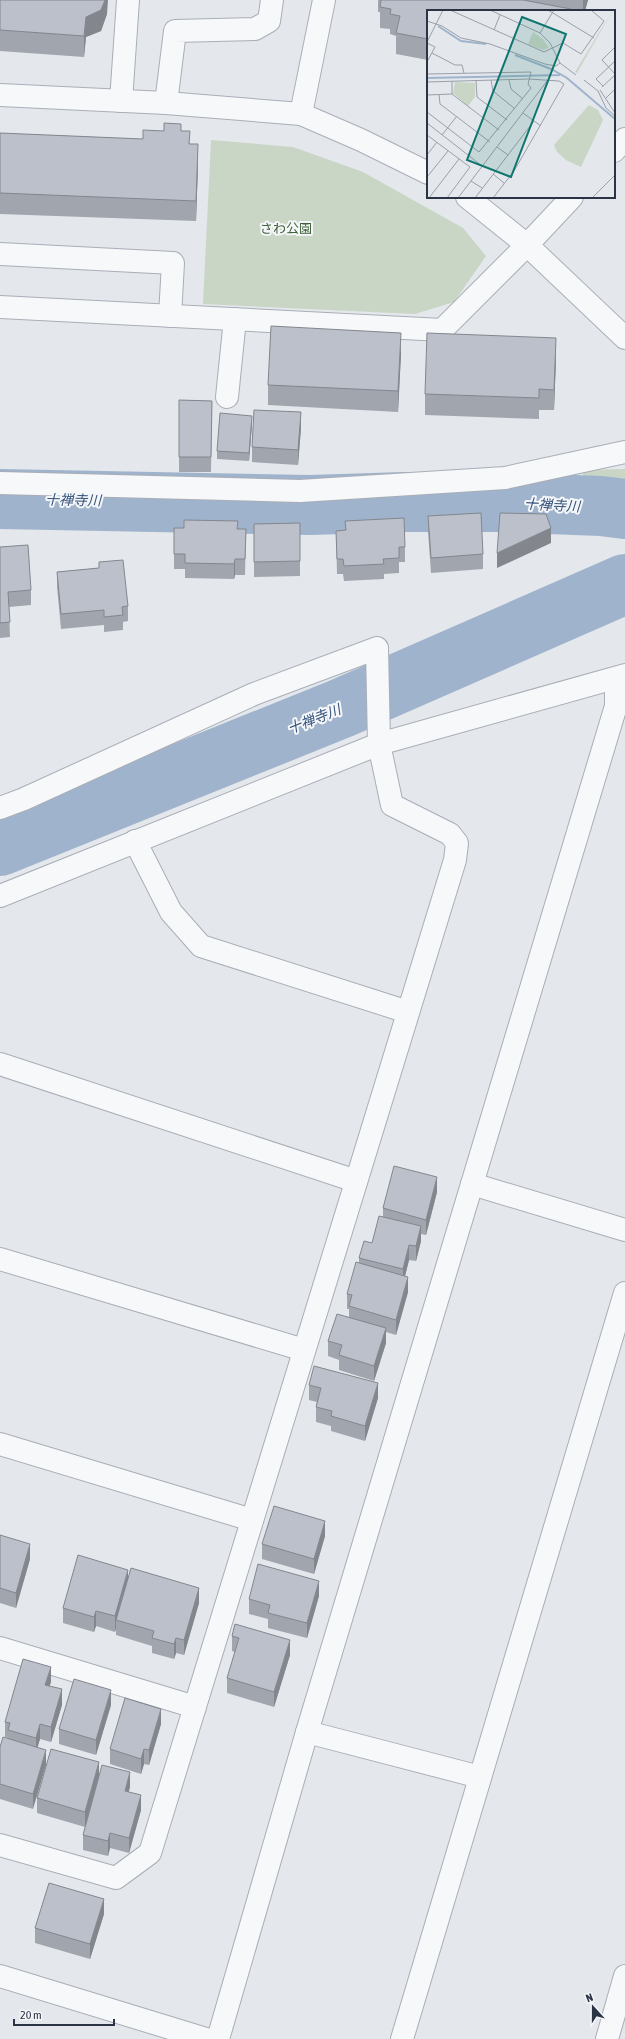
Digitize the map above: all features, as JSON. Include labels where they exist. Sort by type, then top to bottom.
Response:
[{"type":"street","points":[[121,101],[128,0]]},
{"type":"street","points":[[166,103],[175,31],[255,29],[270,21],[272,0]]},
{"type":"street","points":[[301,114],[324,0]]},
{"type":"street","points":[[0,95],[166,103],[301,114],[368,143],[427,172]]},
{"type":"street","points":[[615,150],[625,139]]},
{"type":"street","points":[[468,198],[527,245],[625,338]]},
{"type":"street","points":[[0,307],[442,330],[527,245],[571,198]]},
{"type":"street","points":[[0,254],[173,263],[170,316]]},
{"type":"street","points":[[228,397],[235,319]]},
{"type":"street","points":[[0,483],[300,491],[505,478],[625,452]]},
{"type":"street","points":[[0,808],[24,799],[254,694],[377,648],[379,744],[392,805],[450,834],[457,843],[455,860],[150,1853],[116,1878],[0,1845]]},
{"type":"street","points":[[0,896],[379,744],[620,677],[616,706],[308,1732],[218,2039]]},
{"type":"street","points":[[135,841],[171,912],[201,946],[408,1012]]},
{"type":"street","points":[[0,1064],[356,1181]]},
{"type":"street","points":[[472,1184],[625,1230]]},
{"type":"street","points":[[0,1259],[304,1350]]},
{"type":"street","points":[[402,2039],[625,1293]]},
{"type":"street","points":[[0,1444],[252,1520]]},
{"type":"street","points":[[0,1648],[195,1707]]},
{"type":"street","points":[[308,1732],[480,1777]]},
{"type":"street","points":[[0,1976],[206,2039]]},
{"type":"street","points":[[607,2039],[625,1976]]},
{"type":"green space","name":"さわ公園","points":[[211,140],[293,147],[363,172],[463,228],[486,256],[454,302],[415,314],[203,304]]},
{"type":"green space","points":[[625,469],[625,483],[583,480],[583,470]]},
{"type":"building","points":[[0,0],[105,0],[101,10],[86,17],[84,36],[0,30]]},
{"type":"building","points":[[381,0],[523,0],[571,10],[427,10],[427,39],[396,33],[400,16],[390,14],[391,9],[380,7]]},
{"type":"building","points":[[164,123],[181,124],[181,131],[190,131],[189,144],[198,144],[196,201],[0,193],[0,133],[143,139],[143,130],[164,131]]},
{"type":"building","points":[[271,326],[401,333],[398,391],[268,385]]},
{"type":"building","points":[[427,333],[556,338],[554,390],[539,389],[539,398],[425,394]]},
{"type":"building","points":[[179,400],[212,401],[211,457],[179,457]]},
{"type":"building","points":[[254,410],[301,412],[298,450],[252,447]]},
{"type":"building","points":[[220,413],[252,416],[249,453],[217,451]]},
{"type":"building","points":[[481,513],[483,554],[431,558],[428,516]]},
{"type":"building","points":[[500,513],[546,514],[551,528],[497,553]]},
{"type":"building","points":[[404,518],[405,547],[399,547],[399,558],[383,559],[384,564],[344,566],[343,559],[337,559],[336,531],[346,530],[345,521]]},
{"type":"building","points":[[184,520],[238,521],[237,529],[246,529],[245,559],[235,559],[234,564],[185,563],[185,554],[174,554],[174,528],[184,528]]},
{"type":"building","points":[[300,523],[300,561],[254,562],[254,524]]},
{"type":"building","points":[[28,545],[31,590],[8,592],[10,622],[0,623],[0,547]]},
{"type":"building","points":[[123,560],[128,606],[122,607],[123,615],[104,617],[104,610],[61,614],[57,572],[99,568],[99,562]]},
{"type":"building","points":[[394,1166],[437,1177],[426,1220],[383,1208]]},
{"type":"building","points":[[379,1216],[421,1226],[416,1246],[409,1245],[403,1269],[359,1258],[364,1241],[372,1243]]},
{"type":"building","points":[[356,1262],[408,1277],[396,1320],[349,1306],[352,1295],[347,1294]]},
{"type":"building","points":[[337,1314],[386,1328],[374,1366],[339,1355],[342,1345],[328,1341]]},
{"type":"building","points":[[314,1366],[378,1383],[365,1426],[331,1416],[332,1411],[316,1407],[321,1388],[309,1385]]},
{"type":"building","points":[[274,1506],[325,1521],[314,1559],[262,1544]]},
{"type":"building","points":[[0,1535],[30,1544],[16,1593],[0,1588]]},
{"type":"building","points":[[78,1555],[128,1570],[115,1616],[96,1611],[94,1617],[63,1608]]},
{"type":"building","points":[[258,1564],[319,1581],[307,1623],[268,1613],[270,1605],[249,1599]]},
{"type":"building","points":[[131,1568],[199,1588],[184,1640],[176,1638],[174,1644],[152,1638],[154,1631],[116,1620]]},
{"type":"building","points":[[235,1624],[290,1640],[274,1692],[227,1678],[239,1638],[232,1636]]},
{"type":"building","points":[[23,1659],[51,1667],[45,1685],[62,1689],[51,1727],[40,1724],[36,1738],[8,1730],[10,1723],[5,1722]]},
{"type":"building","points":[[74,1679],[111,1690],[96,1740],[59,1729]]},
{"type":"building","points":[[125,1698],[161,1709],[149,1750],[144,1749],[141,1759],[110,1749]]},
{"type":"building","points":[[3,1737],[46,1750],[33,1794],[0,1784],[0,1747]]},
{"type":"building","points":[[51,1749],[99,1762],[85,1812],[37,1798]]},
{"type":"building","points":[[102,1765],[130,1772],[125,1791],[141,1795],[129,1838],[110,1833],[108,1841],[83,1835]]},
{"type":"building","points":[[49,1883],[104,1899],[90,1944],[35,1928]]},
{"type":"waterway","name":"十禅寺川","points":[[0,499],[311,505],[403,502],[495,502],[601,506],[625,509]]},
{"type":"waterway","name":"十禅寺川","points":[[0,846],[342,708],[625,584]]}]
